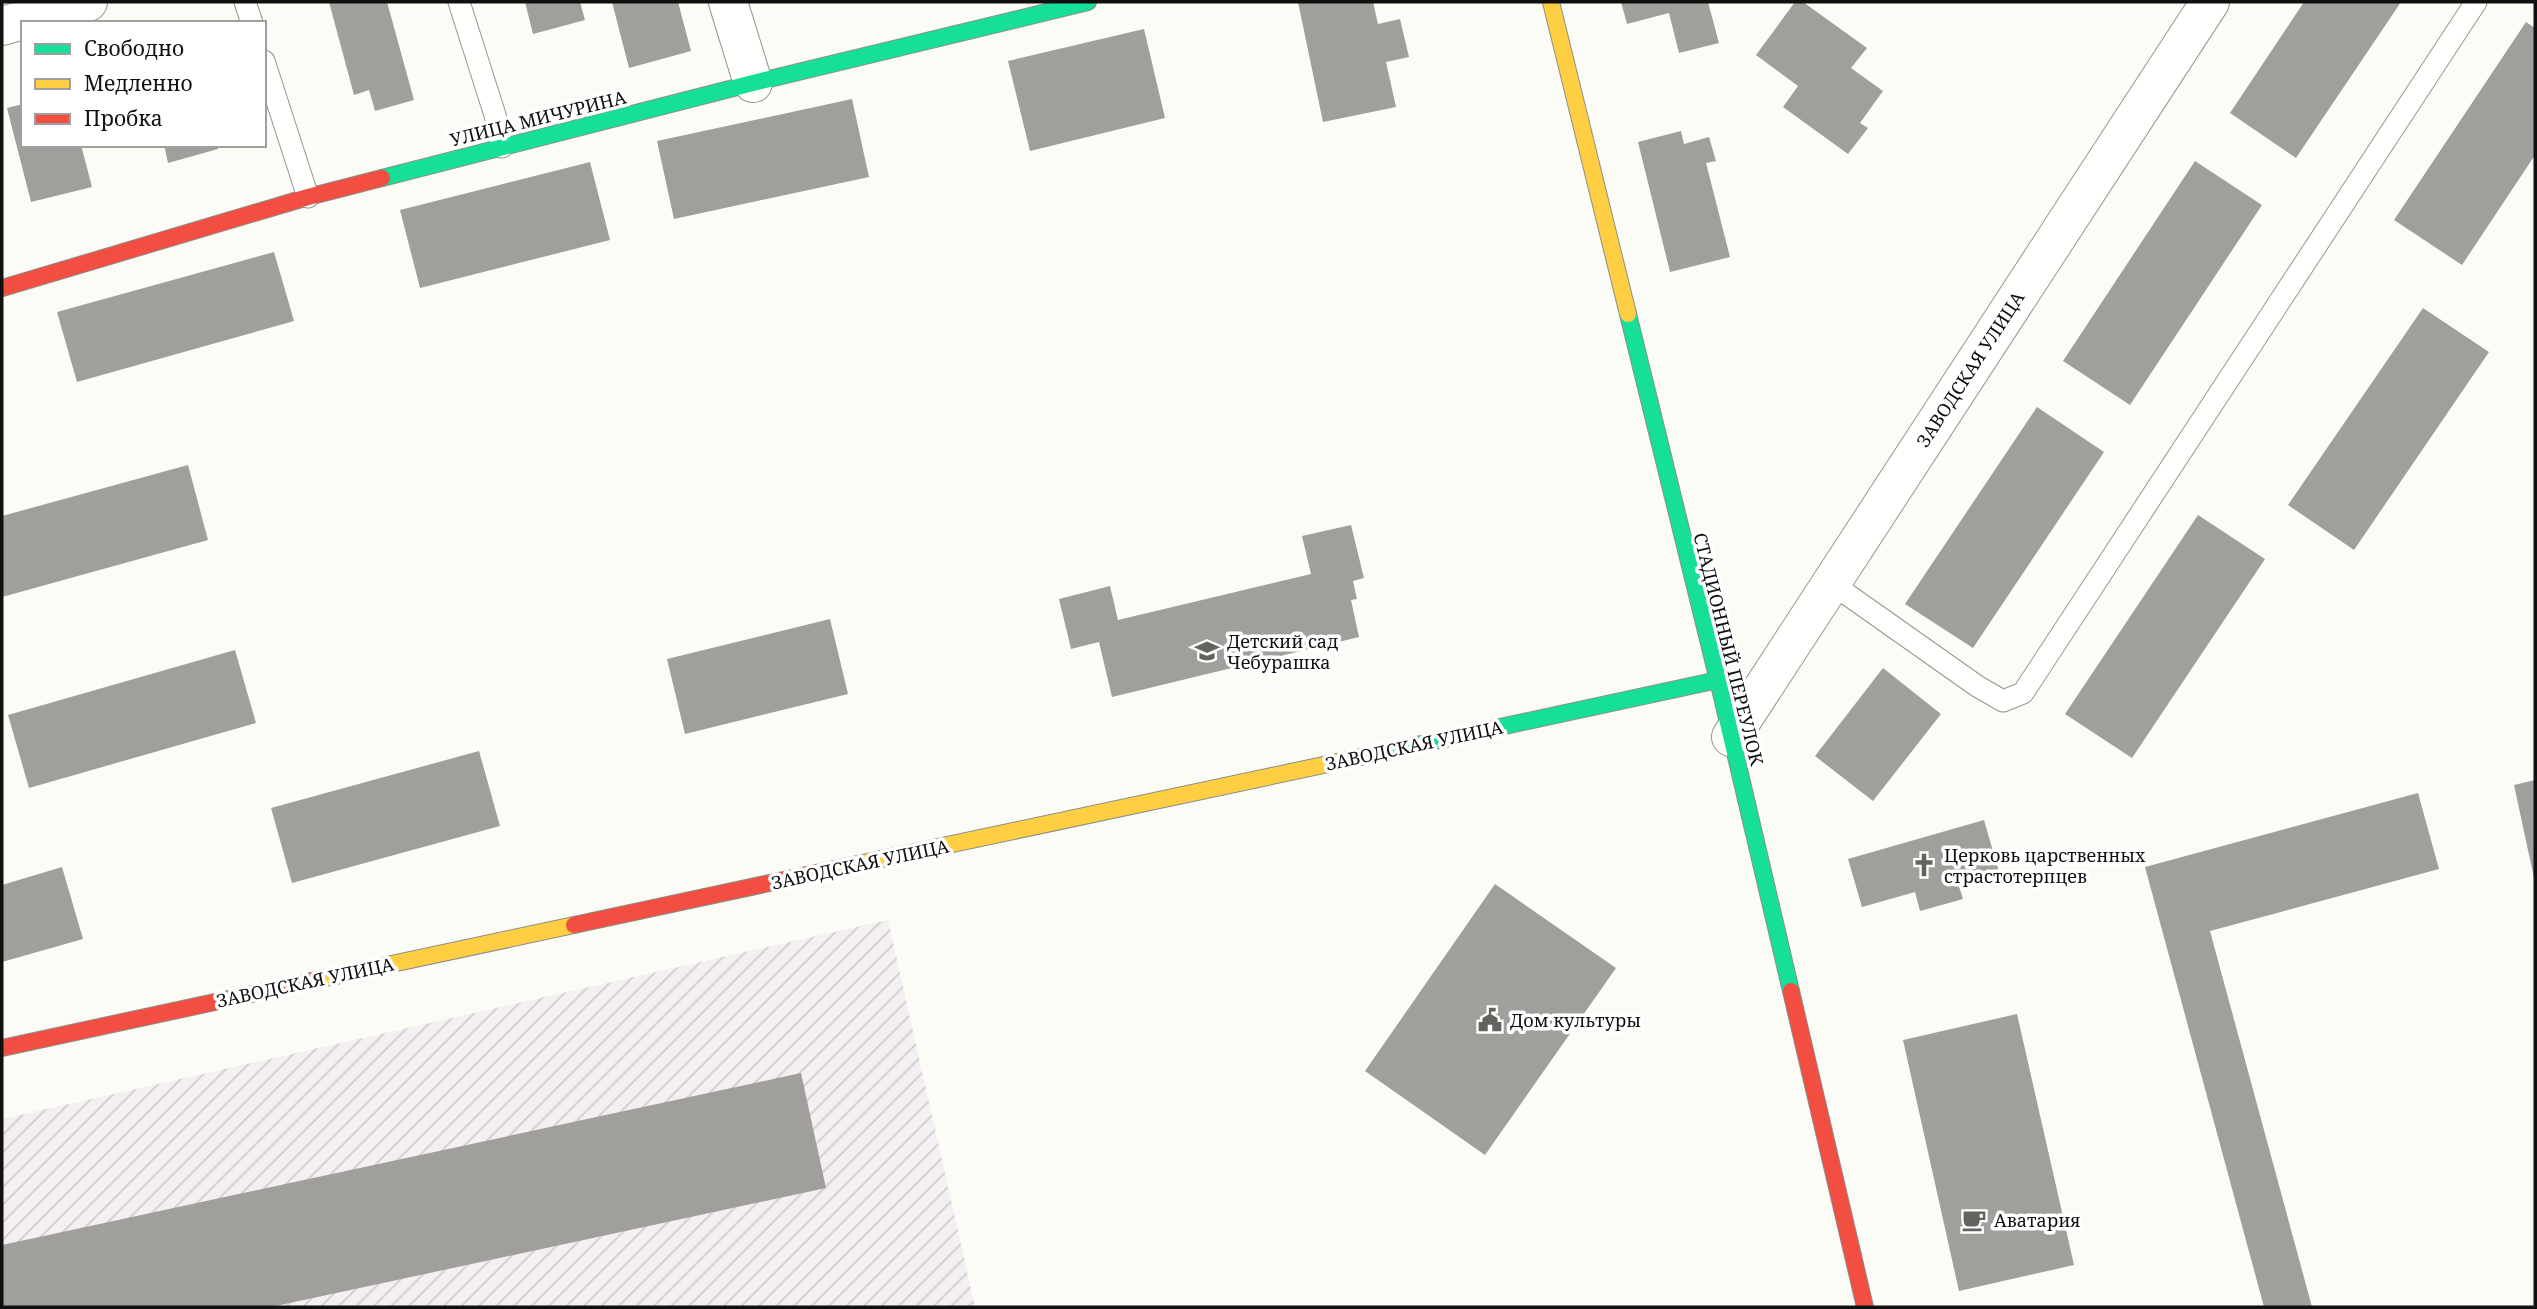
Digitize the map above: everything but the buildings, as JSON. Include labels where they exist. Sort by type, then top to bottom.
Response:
[{"type":"street","points":[[2,26],[88,2]]},
{"type":"street","points":[[728,2],[753,83]]},
{"type":"street","name":"УЛИЦА МИЧУРИНА","points":[[2,288],[308,197],[753,83],[1088,2]]},
{"type":"street","name":"СТАДИОННЫЙ ПЕРЕУЛОК","points":[[1551,2],[1718,680],[1865,1307]]},
{"type":"street","name":"ЗАВОДСКАЯ УЛИЦА","points":[[1731,737],[2210,2]]},
{"type":"street","name":"ЗАВОДСКАЯ УЛИЦА","points":[[2,1048],[1718,680]]},
{"type":"lane","points":[[245,2],[251,21]]},
{"type":"lane","points":[[459,2],[495,116],[502,147]]},
{"type":"lane","points":[[990,2],[996,24]]},
{"type":"lane","points":[[1831,583],[1977,686],[2003,701],[2023,693],[2476,2]]},
{"type":"lane","points":[[266,67],[308,197]]},
{"type":"shaded area","points":[[888,920],[975,1307],[2,1307],[2,1119]]},
{"type":"traffic: fast","points":[[382,178],[753,83],[1088,2]]},
{"type":"traffic: fast","points":[[1628,314],[1791,991]]},
{"type":"traffic: fast","points":[[1347,760],[1718,680]]},
{"type":"traffic: slow","points":[[1551,2],[1628,314]]},
{"type":"traffic: slow","points":[[830,870],[1347,760]]},
{"type":"traffic: slow","points":[[312,981],[574,925]]},
{"type":"traffic: jam","points":[[2,288],[308,197],[382,178]]},
{"type":"traffic: jam","points":[[574,925],[830,870]]},
{"type":"traffic: jam","points":[[2,1048],[312,981]]},
{"type":"traffic: jam","points":[[1791,991],[1865,1307]]},
{"type":"place","name":"Детский сад Чебурашка","points":[[1207,651]]},
{"type":"place","name":"Церковь царственных страстотерпцев","points":[[1924,865]]},
{"type":"place","name":"Дом культуры","points":[[1490,1020]]},
{"type":"place","name":"Аватария","points":[[1974,1220]]}]
